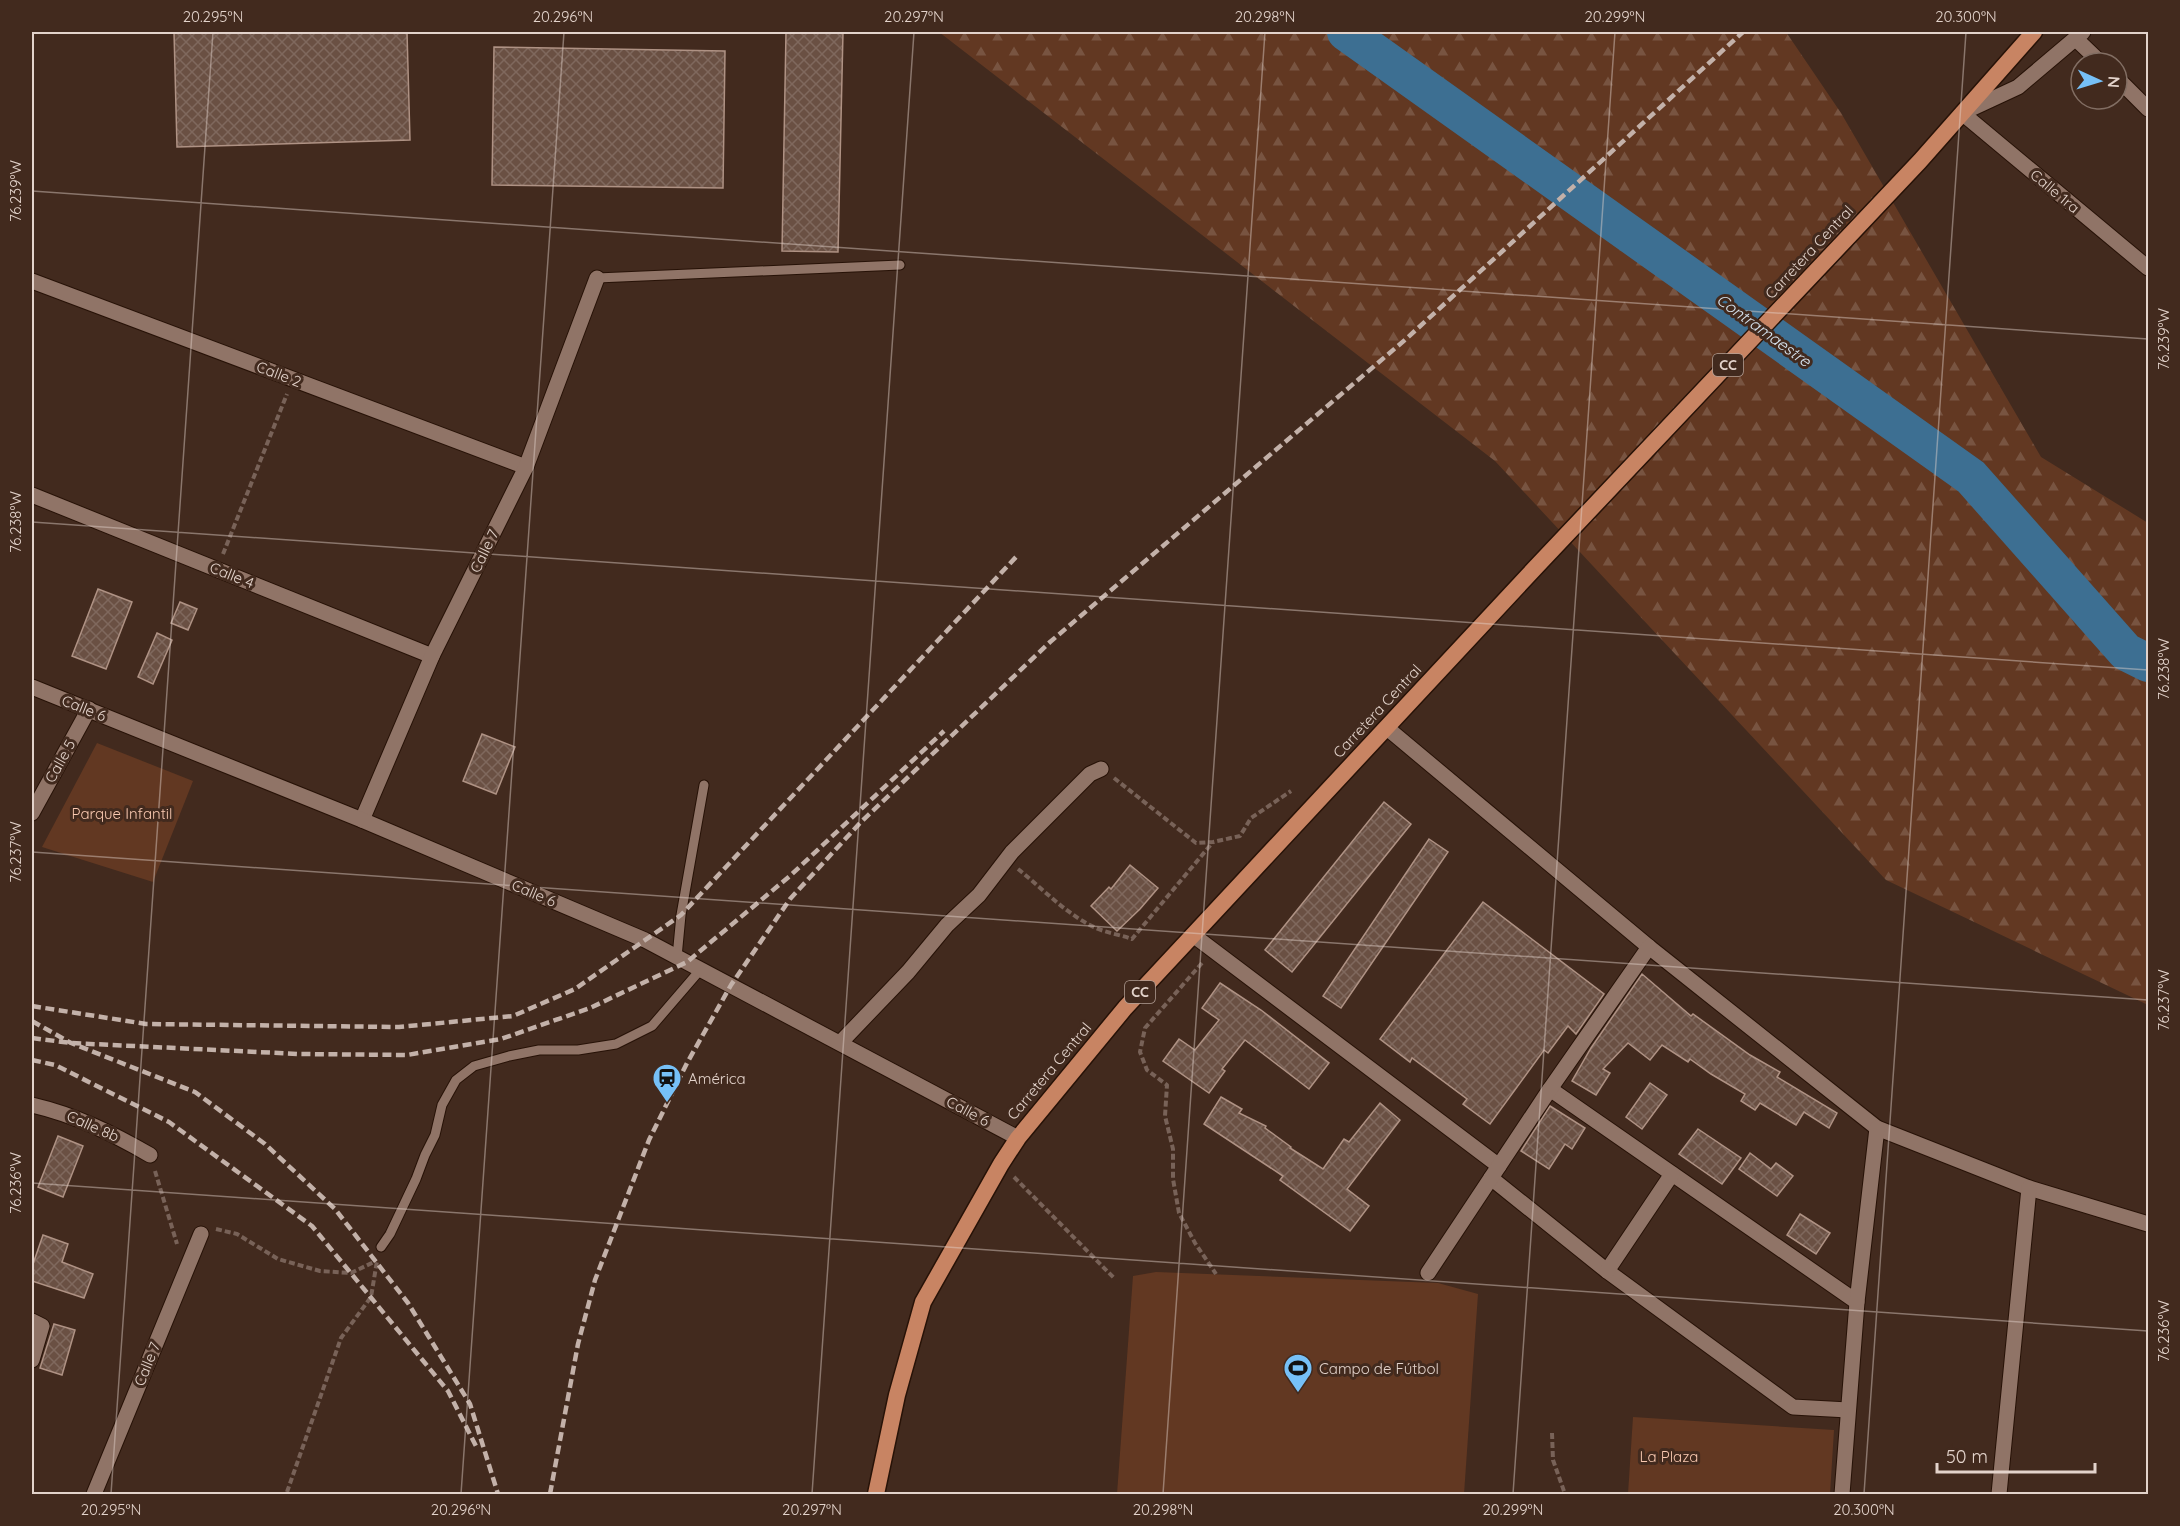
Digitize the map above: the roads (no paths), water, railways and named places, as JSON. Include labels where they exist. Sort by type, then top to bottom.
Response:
[{"type":"highway","name":"Carretera Central","points":[[876,1494],[897,1395],[923,1302],[1000,1164],[1018,1138],[1125,1008],[1535,568],[1920,161],[2034,32]]},
{"type":"street","points":[[1962,113],[2018,87],[2080,35],[2092,51]]},
{"type":"street","points":[[2129,90],[2148,109]]},
{"type":"street","name":"Calle 1ra","points":[[1962,113],[2148,268]]},
{"type":"street","name":"Calle 7","points":[[362,820],[432,656],[526,467],[597,278]]},
{"type":"street","name":"Calle 2","points":[[32,281],[526,467]]},
{"type":"street","name":"Calle 4","points":[[32,495],[432,656]]},
{"type":"street","name":"Calle 6","points":[[32,687],[362,820],[645,940],[1018,1138]]},
{"type":"street","name":"Calle 5","points":[[32,813],[89,709]]},
{"type":"street","points":[[1386,728],[1649,947],[1877,1128],[2029,1188],[2148,1224]]},
{"type":"street","points":[[840,1043],[885,997],[947,925],[979,895],[1004,863],[1090,774],[1101,769]]},
{"type":"street","points":[[1193,935],[1495,1172],[1607,1271],[1793,1407],[1848,1410]]},
{"type":"street","points":[[1428,1273],[1550,1089],[1649,947]]},
{"type":"street","points":[[1550,1089],[1857,1302]]},
{"type":"street","name":"Calle 8b","points":[[32,1105],[62,1112],[111,1132],[150,1155]]},
{"type":"street","points":[[1842,1494],[1857,1302],[1877,1128]]},
{"type":"street","points":[[1607,1271],[1672,1174]]},
{"type":"street","points":[[1999,1494],[2029,1188]]},
{"type":"street","name":"Calle 7","points":[[94,1494],[201,1234]]},
{"type":"street","points":[[32,1321],[42,1326],[32,1360]]},
{"type":"lane","points":[[597,278],[900,265]]},
{"type":"lane","points":[[677,957],[681,915],[704,785]]},
{"type":"lane","points":[[381,1247],[416,1179],[435,1135],[442,1105],[456,1080],[474,1066],[509,1056],[539,1050],[578,1050],[615,1044],[652,1026],[701,969]]},
{"type":"waterway","name":"Contramaestre","points":[[1346,32],[1971,477],[2126,652],[2148,663]]},
{"type":"railway","points":[[550,1494],[578,1344],[595,1280],[649,1140],[687,1063],[731,985],[790,899],[860,823],[1050,642],[1406,339],[1743,32]]},
{"type":"railway","points":[[32,1006],[146,1024],[399,1027],[513,1016],[575,989],[681,915],[1016,557]]},
{"type":"railway","points":[[32,1038],[71,1043],[299,1054],[407,1055],[501,1039],[590,1008],[687,962],[791,875],[944,731]]},
{"type":"railway","points":[[32,1021],[71,1043],[195,1092],[265,1144],[335,1209],[408,1303],[470,1404],[498,1494]]},
{"type":"railway","points":[[32,1060],[55,1065],[169,1122],[312,1226],[448,1391],[477,1448]]},
{"type":"place","name":"América","points":[[667,1104]]},
{"type":"place","name":"Campo de Fútbol","points":[[1298,1394]]},
{"type":"park label","name":"Parque Infantil","points":[[122,813]]},
{"type":"park label","name":"La Plaza","points":[[1669,1456]]}]
